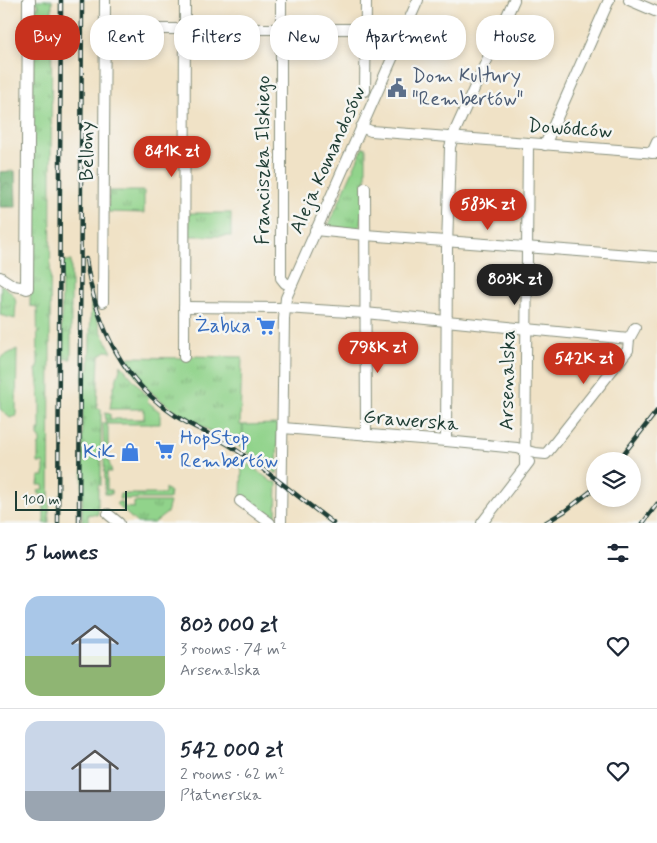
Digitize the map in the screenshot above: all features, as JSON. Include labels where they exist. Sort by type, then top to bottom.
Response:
[{"type":"main road","points":[[27,288],[29,0]]},
{"type":"street","name":"Bellony","points":[[105,0],[105,15]]},
{"type":"street","points":[[185,0],[185,15]]},
{"type":"street","name":"Franciszka Ilskiego","points":[[281,0],[281,15]]},
{"type":"street","points":[[366,0],[366,15]]},
{"type":"street","name":"Aleja Komandosów","points":[[411,15],[418,0]]},
{"type":"street","points":[[446,441],[450,146],[514,0]]},
{"type":"street","points":[[545,145],[609,0]]},
{"type":"street","points":[[630,0],[657,12]]},
{"type":"street","name":"Bellony","points":[[103,302],[105,60]]},
{"type":"street","points":[[184,356],[185,60]]},
{"type":"street","name":"Franciszka Ilskiego","points":[[281,60],[281,278],[285,283],[291,285]]},
{"type":"street","points":[[365,91],[366,60]]},
{"type":"street","name":"Aleja Komandosów","points":[[285,308],[291,285],[392,60]]},
{"type":"street","name":"Dowódców","points":[[362,127],[371,131],[654,153]]},
{"type":"street","points":[[654,153],[657,142]]},
{"type":"street","name":"Arsenalska","points":[[528,144],[527,328],[530,451]]},
{"type":"street","points":[[365,188],[366,435]]},
{"type":"street","points":[[315,230],[657,257]]},
{"type":"street","points":[[0,277],[14,286],[27,288]]},
{"type":"street","points":[[184,307],[285,308],[365,313],[629,339]]},
{"type":"street","points":[[281,523],[285,308]]},
{"type":"street","points":[[482,523],[525,467],[530,451],[548,453],[628,350],[629,339],[635,328]]},
{"type":"street","name":"Grawerska","points":[[283,428],[446,441],[530,451]]},
{"type":"street","points":[[240,501],[270,523]]},
{"type":"street","points":[[108,514],[119,523]]},
{"type":"green space","points":[[33,0],[52,0],[52,15],[33,15],[33,8],[38,7],[38,3],[33,2]]},
{"type":"green space","points":[[32,60],[52,60],[49,523],[44,523],[44,495],[39,494],[38,490],[44,489],[43,485],[38,485],[39,476],[44,476],[44,463],[38,463],[40,401],[36,369],[38,369],[37,307],[30,306]]},
{"type":"green space","points":[[363,147],[366,148],[366,186],[361,225],[358,230],[328,227]]},
{"type":"green space","points":[[15,171],[16,207],[0,207],[0,172]]},
{"type":"green space","points":[[109,191],[144,191],[144,213],[108,212]]},
{"type":"green space","points":[[189,213],[231,213],[231,236],[189,236]]},
{"type":"green space","points":[[62,261],[71,261],[71,359],[61,359]]},
{"type":"green space","points":[[1,284],[14,296],[16,307],[15,319],[0,315]]},
{"type":"green space","points":[[91,302],[102,333],[112,352],[106,351],[99,356],[97,408],[101,409],[101,485],[98,485],[98,515],[88,514],[88,523],[82,523],[83,371],[89,370]]},
{"type":"green space","points":[[17,349],[16,416],[10,418],[0,409],[0,358]]},
{"type":"green space","points":[[188,356],[242,357],[240,425],[243,425],[242,448],[177,412],[161,400],[135,375],[126,360],[129,357],[188,358]]},
{"type":"green space","points":[[121,365],[149,398],[147,401],[160,412],[160,424],[106,424],[108,427],[108,459],[112,472],[107,472],[107,490],[112,490],[112,494],[105,494],[103,424],[106,423],[105,413],[110,414],[110,419],[144,419],[144,409],[110,409],[112,394]]},
{"type":"green space","points":[[278,424],[277,474],[242,448],[243,425]]},
{"type":"green space","points":[[242,459],[272,482],[277,482],[276,517],[271,519],[241,499]]},
{"type":"green space","points":[[165,488],[170,492],[169,499],[119,499],[120,494],[165,494]]},
{"type":"green space","points":[[123,502],[123,507],[134,508],[134,502],[170,502],[167,513],[154,523],[137,523],[116,504]]},
{"type":"railway","points":[[58,523],[61,0]]},
{"type":"railway","points":[[79,523],[82,0]]},
{"type":"railway","points":[[86,259],[96,305],[104,327],[114,348],[140,385],[157,402],[176,416],[232,447],[333,523]]},
{"type":"railway","points":[[625,452],[657,411]]},
{"type":"railway","points":[[545,523],[586,495]]},
{"type":"railway","points":[[643,523],[657,504]]},
{"type":"place","name":"Dom Kultury \"Rembertów\"","points":[[397,88]]},
{"type":"place","name":"Żabka","points":[[266,326]]},
{"type":"place","name":"HopStop Rembertów","points":[[165,450]]},
{"type":"place","name":"KiK","points":[[130,452]]}]
